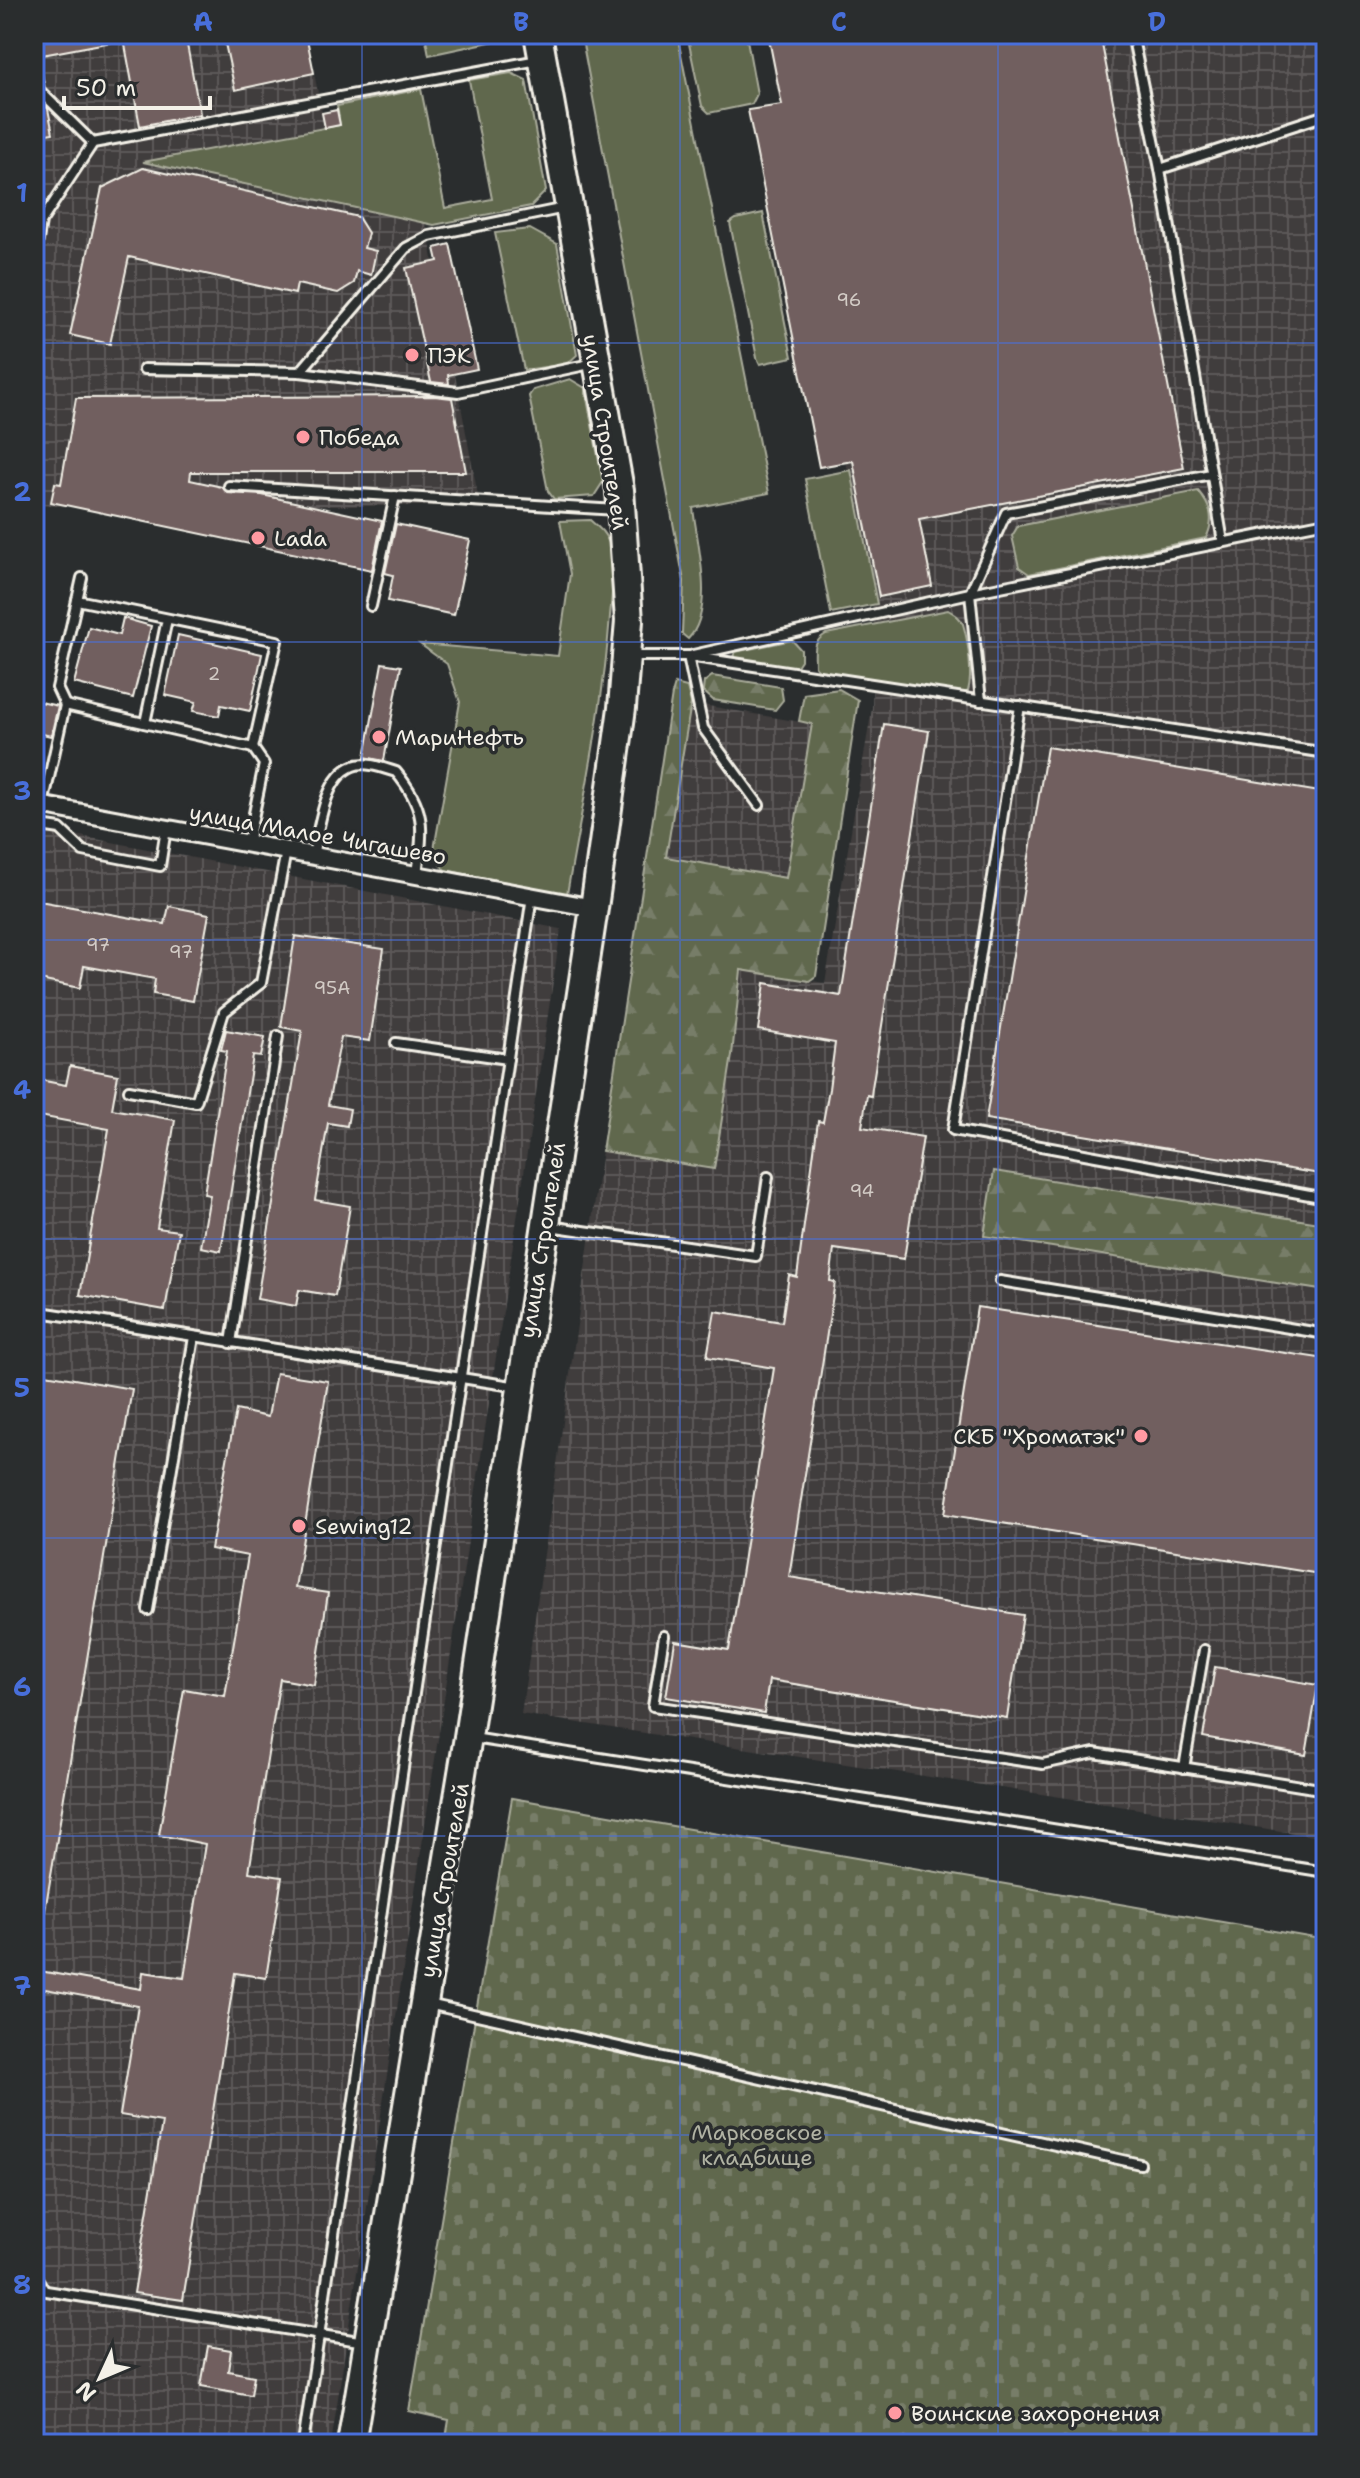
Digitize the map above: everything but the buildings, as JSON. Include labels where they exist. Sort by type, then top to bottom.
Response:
[{"type":"main road","name":"улица Строителей","points":[[351,2444],[468,1737],[594,908],[622,708],[629,621],[622,511],[540,46]]},
{"type":"street","name":"улица Малое Чигашево","points":[[39,805],[594,908]]},
{"type":"lane","points":[[1132,34],[1160,169],[1223,542]]},
{"type":"lane","points":[[34,265],[38,222],[93,143],[540,46]]},
{"type":"lane","points":[[34,62],[39,90],[93,143]]},
{"type":"lane","points":[[1160,169],[1326,115]]},
{"type":"lane","points":[[300,372],[406,248],[429,236],[570,207]]},
{"type":"lane","points":[[144,369],[300,372],[458,392],[596,363]]},
{"type":"lane","points":[[981,701],[970,593],[1006,513],[1211,474]]},
{"type":"lane","points":[[229,486],[622,511]]},
{"type":"lane","points":[[371,606],[395,496]]},
{"type":"lane","points":[[688,656],[970,593],[1326,522]]},
{"type":"lane","points":[[39,805],[65,705],[57,688],[82,578]]},
{"type":"lane","points":[[77,600],[277,641],[253,748]]},
{"type":"lane","points":[[145,723],[167,619]]},
{"type":"lane","points":[[626,656],[688,656],[1326,753]]},
{"type":"lane","points":[[688,656],[703,728],[759,805]]},
{"type":"lane","points":[[65,705],[253,748],[264,764],[247,844]]},
{"type":"lane","points":[[1020,706],[953,1130],[1326,1198]]},
{"type":"lane","points":[[313,856],[328,791],[351,766],[364,764],[396,772],[419,805],[422,823],[417,875]]},
{"type":"lane","points":[[34,825],[60,829],[83,851],[160,866],[166,829]]},
{"type":"lane","points":[[129,1090],[196,1102],[224,1012],[261,983],[286,851]]},
{"type":"lane","points":[[303,2444],[532,896]]},
{"type":"lane","points":[[231,1343],[278,1036]]},
{"type":"lane","points":[[396,1043],[508,1059]]},
{"type":"lane","points":[[544,1225],[756,1256],[768,1177]]},
{"type":"lane","points":[[1000,1281],[1326,1334]]},
{"type":"lane","points":[[34,1311],[520,1388]]},
{"type":"lane","points":[[148,1610],[194,1337]]},
{"type":"lane","points":[[664,1636],[653,1706],[1043,1764],[1094,1753],[1326,1790]]},
{"type":"lane","points":[[1184,1768],[1204,1650]]},
{"type":"lane","points":[[468,1737],[1326,1872]]},
{"type":"lane","points":[[424,2003],[1140,2164]]},
{"type":"lane","points":[[34,2273],[44,2290]]},
{"type":"lane","points":[[34,2289],[367,2342]]},
{"type":"shaded area","points":[[34,34],[223,34],[235,90],[314,73],[325,128],[146,162],[426,222],[480,506],[34,506]]},
{"type":"shaded area","points":[[767,34],[1326,34],[1326,1838],[521,1714],[602,1151],[714,1169],[732,1055],[741,970],[825,983],[872,708],[874,613]]},
{"type":"shaded area","points":[[691,703],[812,724],[787,878],[665,858]]},
{"type":"shaded area","points":[[34,827],[561,929],[331,2444],[34,2444]]},
{"type":"green space","points":[[425,34],[504,34],[499,40],[429,55]]},
{"type":"green space","points":[[581,34],[677,34],[769,493],[693,508],[703,595],[696,627],[688,639],[682,634],[684,581]]},
{"type":"green space","points":[[687,34],[746,34],[757,94],[752,104],[709,113],[702,106]]},
{"type":"green space","points":[[511,73],[526,80],[546,191],[531,206],[434,225],[143,162],[340,125],[337,106],[421,89],[445,208],[492,199],[469,80]]},
{"type":"green space","points":[[763,213],[792,357],[760,364],[730,223]]},
{"type":"green space","points":[[530,229],[557,244],[577,355],[567,364],[524,370],[495,233]]},
{"type":"green space","points":[[570,379],[585,388],[603,482],[594,496],[554,499],[548,491],[529,396],[533,390]]},
{"type":"green space","points":[[851,470],[877,604],[831,613],[805,479]]},
{"type":"green space","points":[[1198,491],[1210,513],[1206,538],[1029,574],[1019,567],[1012,536],[1018,526]]},
{"type":"green space","points":[[590,520],[609,543],[612,589],[598,721],[567,894],[445,870],[433,855],[460,702],[447,664],[420,644],[558,656],[570,574],[560,521]]},
{"type":"green space","points":[[948,610],[962,622],[968,648],[968,691],[961,695],[822,673],[815,666],[816,644],[826,634]]},
{"type":"green space","points":[[792,640],[801,650],[801,660],[797,666],[790,668],[733,657],[735,652]]},
{"type":"green space","points":[[712,676],[781,687],[783,700],[775,710],[713,700],[703,691],[704,682]]},
{"type":"green space","points":[[675,684],[687,687],[691,703],[666,857],[786,878],[812,724],[799,721],[804,694],[839,689],[858,700],[816,976],[809,981],[741,970],[732,1055],[714,1169],[602,1151]]},
{"type":"green space","points":[[994,1171],[1326,1224],[1326,1291],[984,1236]]},
{"type":"green space","name":"Марковское кладбище","points":[[512,1798],[1326,1940],[1326,2444],[445,2444],[449,2420],[409,2411]]},
{"type":"place","name":"ПЭК","points":[[412,355]]},
{"type":"place","name":"Победа","points":[[303,437]]},
{"type":"place","name":"Lada","points":[[258,538]]},
{"type":"place","name":"МариНефть","points":[[379,737]]},
{"type":"place","name":"СКБ \"Хроматэк\"","points":[[1141,1436]]},
{"type":"place","name":"Sewing12","points":[[299,1526]]},
{"type":"place","name":"Воинские захоронения","points":[[895,2413]]}]
